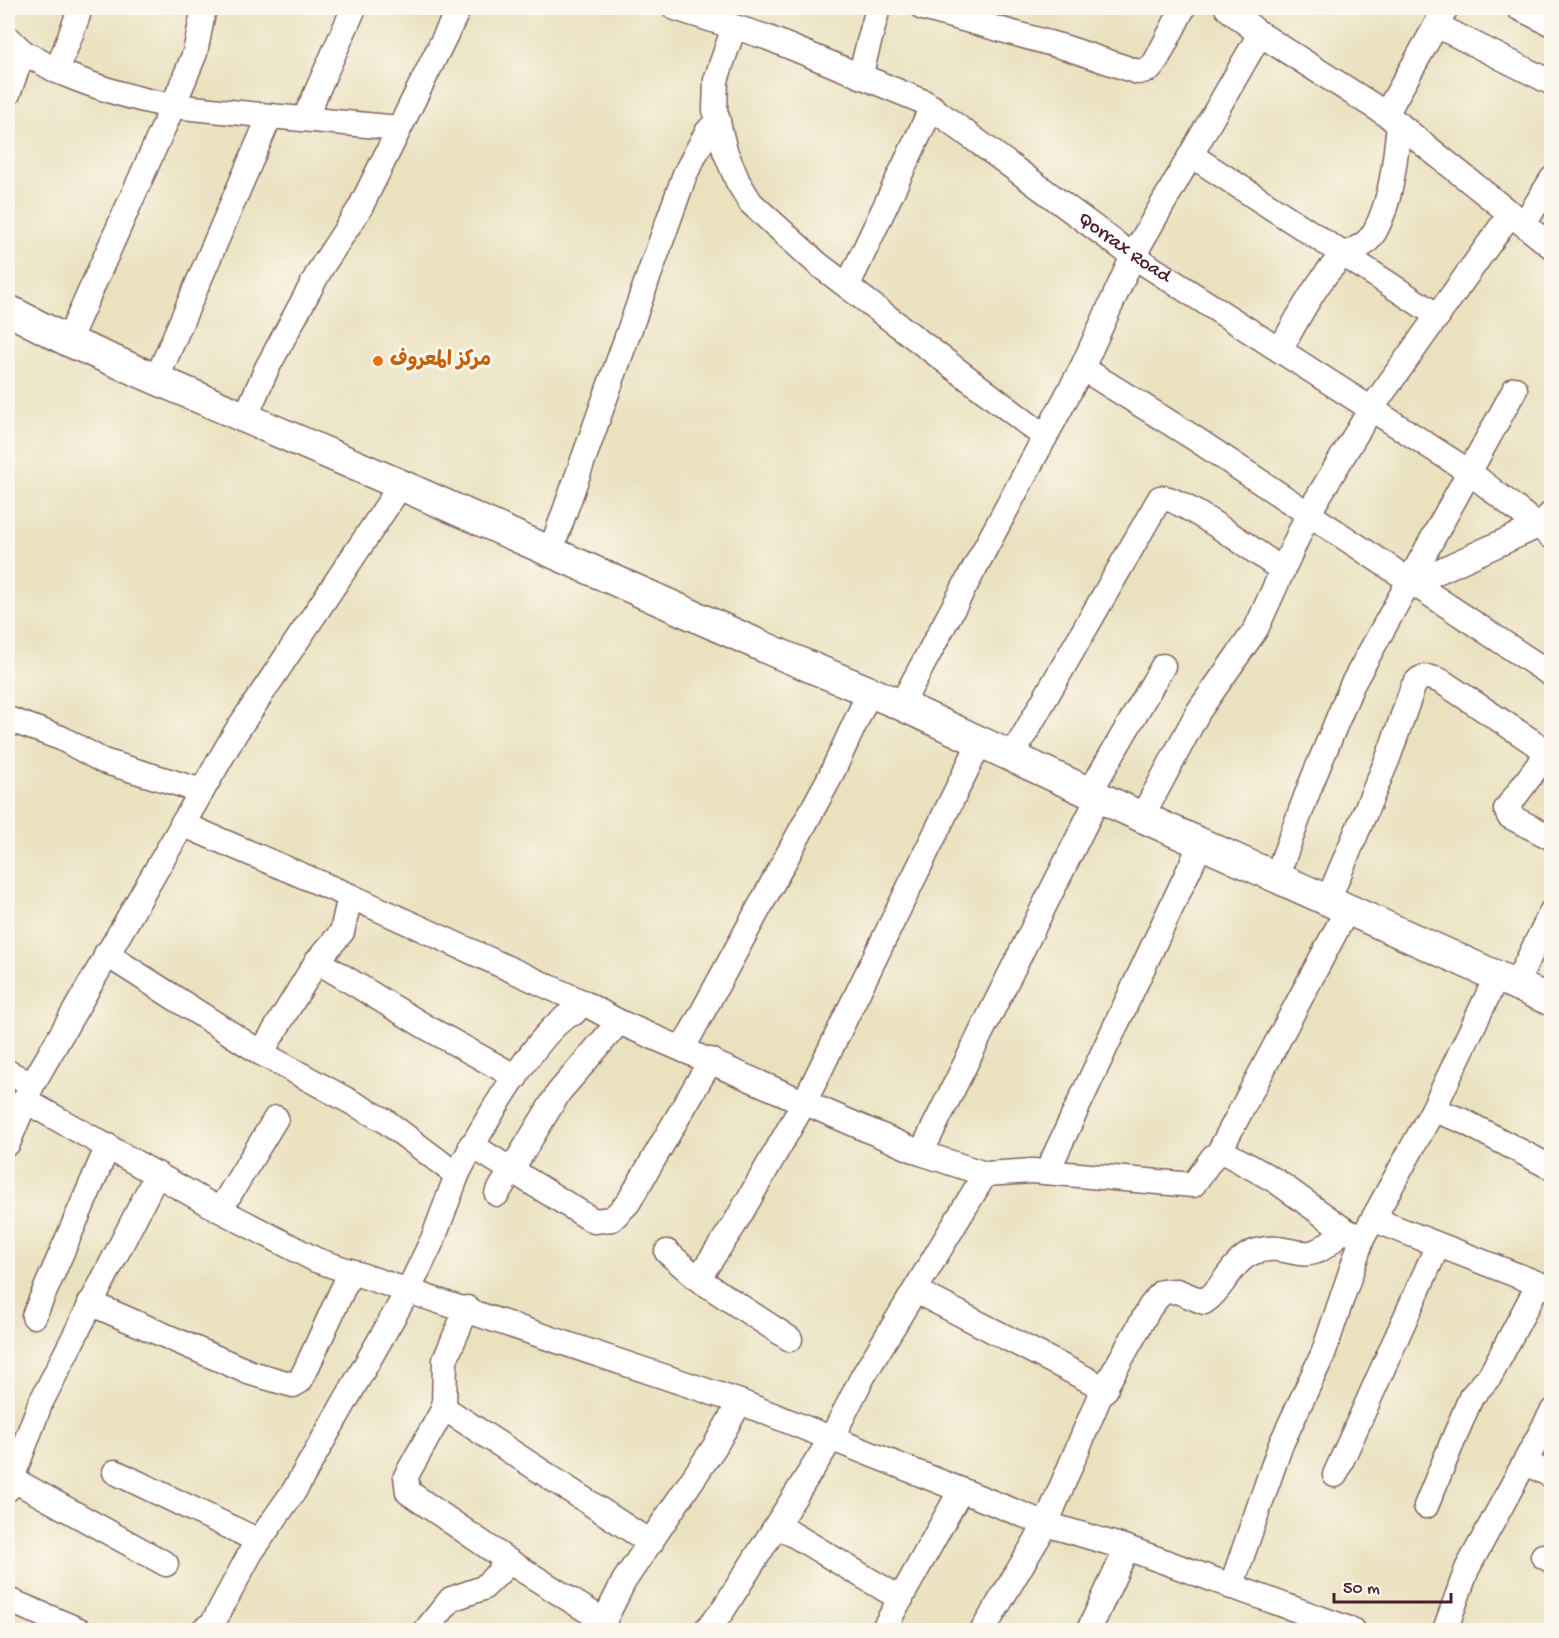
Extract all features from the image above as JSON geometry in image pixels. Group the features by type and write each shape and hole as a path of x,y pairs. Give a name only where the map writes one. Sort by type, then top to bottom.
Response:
{"main road":[{"path":"8,310 68,341 401,485 869,693 901,705 1201,844 1551,1001"}],"street":[{"path":"57,71 78,15 77,8"},
{"path":"68,341 195,53 204,8"},
{"path":"305,118 354,8"},
{"path":"245,418 267,368 321,268 360,208 459,8"},
{"name":"Qorrax Road","path":"675,8 734,27 932,107 1133,256 1468,471 1547,525"},
{"path":"860,76 878,8"},
{"path":"923,8 1067,48 1138,72 1150,69 1156,61 1183,8"},
{"path":"1227,8 1260,34 1392,119 1551,247"},
{"path":"1519,8 1551,24"},
{"path":"1280,350 1311,297 1343,256 1360,249 1370,239 1382,216 1391,181 1392,119 1441,16 1551,83"},
{"path":"734,27 716,80 715,110 725,151 738,182 751,203 818,264 1045,437"},
{"path":"901,705 1082,368 1133,256 1260,34"},
{"path":"8,94 15,45 57,71 138,100 173,106 399,128"},
{"path":"848,285 932,107"},
{"path":"157,378 270,116"},
{"path":"550,553 685,174 707,132 718,120"},
{"path":"1191,155 1438,316"},
{"path":"1142,817 1198,712 1256,629 1308,514 1371,409 1438,316 1551,179"},
{"path":"1082,368 1551,675"},
{"path":"1276,878 1310,786 1352,685 1411,582 1468,471 1515,389"},
{"path":"8,1143 28,1092 202,791 281,662 348,567 401,485"},
{"path":"1012,756 1160,498 1170,498 1184,506 1282,570"},
{"path":"1411,582 1547,525"},
{"path":"921,1153 1095,794 1163,666"},
{"path":"182,825 350,896 582,1002 619,1022 921,1153 985,1174 1047,1173 1193,1185 1219,1152 1338,904 1413,687 1419,679 1425,676 1441,681 1550,751 1506,809 1509,816 1551,838"},
{"path":"683,1048 829,779 869,693"},
{"path":"8,719 61,738 103,760 202,791"},
{"path":"698,1279 734,1225 804,1103 980,742"},
{"path":"1047,1173 1201,844"},
{"path":"261,1053 317,961 342,932 350,896"},
{"path":"1231,1587 1281,1444 1323,1354 1360,1230 1433,1110 1506,980 1551,911"},
{"path":"106,954 261,1053 384,1120 457,1175"},
{"path":"317,961 426,1027 516,1077"},
{"path":"215,1628 258,1541 294,1491 409,1289 433,1239 471,1145 547,1033 567,1015 574,1013 582,1002"},
{"path":"496,1194 513,1170 559,1092 619,1022"},
{"path":"471,1145 594,1221 612,1219 628,1203 711,1060"},
{"path":"8,1072 28,1092 108,1146 220,1210 316,1260 467,1308 740,1402 1046,1524 1127,1548 1352,1630"},
{"path":"1433,1110 1461,1120 1551,1168"},
{"path":"220,1210 276,1118"},
{"path":"34,1316 108,1146"},
{"path":"1219,1152 1230,1154 1360,1230 1438,1245 1545,1287 1490,1376 1471,1397 1426,1506"},
{"path":"157,1173 40,1404 10,1476 166,1564"},
{"path":"706,1630 721,1612 831,1439 862,1378 985,1174"},
{"path":"983,1630 1046,1524 1098,1400 1149,1307 1162,1292 1177,1291 1204,1302 1245,1257 1255,1252 1318,1252 1360,1230"},
{"path":"1335,1475 1438,1245"},
{"path":"667,1252 698,1279 790,1339"},
{"path":"90,1303 251,1373 293,1385 300,1381 351,1270"},
{"path":"916,1291 1106,1389"},
{"path":"467,1308 445,1360 444,1408 406,1476 408,1492 608,1627 624,1581 715,1446 740,1402"},
{"path":"444,1408 651,1543"},
{"path":"1445,1630 1467,1569 1551,1412"},
{"path":"1525,1462 1551,1476"},
{"path":"115,1472 258,1541"},
{"path":"883,1630 961,1491"},
{"path":"777,1525 901,1599"},
{"path":"1089,1630 1127,1548"},
{"path":"426,1630 451,1599 483,1588 510,1562"},
{"path":"8,1600 79,1630"}],"place":[{"name":"مركز المعروف","path":"378,361"}]}
